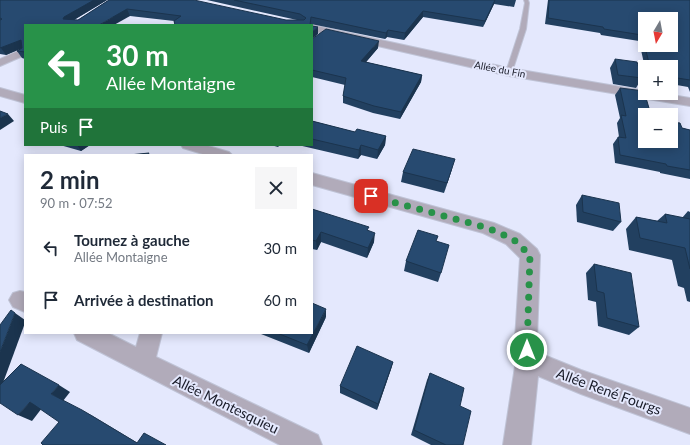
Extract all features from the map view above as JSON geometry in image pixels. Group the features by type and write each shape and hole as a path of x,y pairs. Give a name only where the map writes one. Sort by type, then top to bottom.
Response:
{"street":[{"name":"Allée du Fin","path":"313,28 324,33 509,72 690,102"},
{"path":"0,63 24,51"},
{"path":"0,92 24,99"},
{"path":"196,149 219,154"},
{"path":"313,179 488,228 513,239 530,255 526,340 528,360 517,445"},
{"name":"Allée Montesquieu","path":"87,334 308,445"},
{"path":"143,363 151,334"},
{"name":"Allée René Fourgs","path":"528,360 581,382 690,420"}],"lane":[{"path":"509,72 523,29 527,3 526,0"}],"building":[{"path":"0,0 94,0 63,19 78,20 109,0 194,0 286,20 304,20 306,18 300,14 234,0 495,0 485,21 423,11 405,33 388,30 386,33 311,17 310,24 175,24 174,21 181,16 127,9 101,24 24,24 24,52 17,51 22,48 21,40 0,48 0,20 2,19 0,18"},
{"path":"549,0 690,0 690,80 678,78 678,60 648,60 646,52 678,52 678,12 638,12 638,34 604,29 603,27 548,18"},
{"path":"313,26 318,27 313,31"},
{"path":"326,29 379,41 361,61 422,75 401,112 374,106 343,96 346,78 313,70 313,38"},
{"path":"615,59 637,62 638,78 618,75"},
{"path":"620,88 638,90 638,100 647,100 649,108 638,108 638,148 678,148 678,123 680,123 682,128 690,130 690,170 620,155 618,137 626,138 621,115 626,116"},
{"path":"0,111 8,114 0,118"},
{"path":"313,121 355,132 357,129 386,136 378,150 361,145 359,150 313,139"},
{"path":"413,149 455,159 447,183 403,172"},
{"path":"582,195 619,203 621,222 583,212"},
{"path":"313,209 369,227 367,230 375,233 368,248 321,232 316,241 313,240"},
{"path":"665,214 690,219 690,269 685,248 640,238 636,217 667,223"},
{"path":"418,230 438,236 436,241 449,245 441,273 406,261"},
{"path":"594,264 631,273 639,327 607,318 604,293 597,291"},
{"path":"313,303 326,309 313,334"},
{"path":"11,310 15,313 0,352 0,325"},
{"path":"280,334 313,334 307,345"},
{"path":"357,346 393,362 378,404 340,386"},
{"path":"21,364 59,385 51,394 82,410 137,443 144,433 166,445 43,445 41,443 59,422 30,402 18,415 0,403 0,385"},
{"path":"430,373 464,388 460,406 471,411 463,445 446,445 414,430"}],"route":[{"path":"371,196 488,228 513,239 530,255 526,340 527,350"}]}
